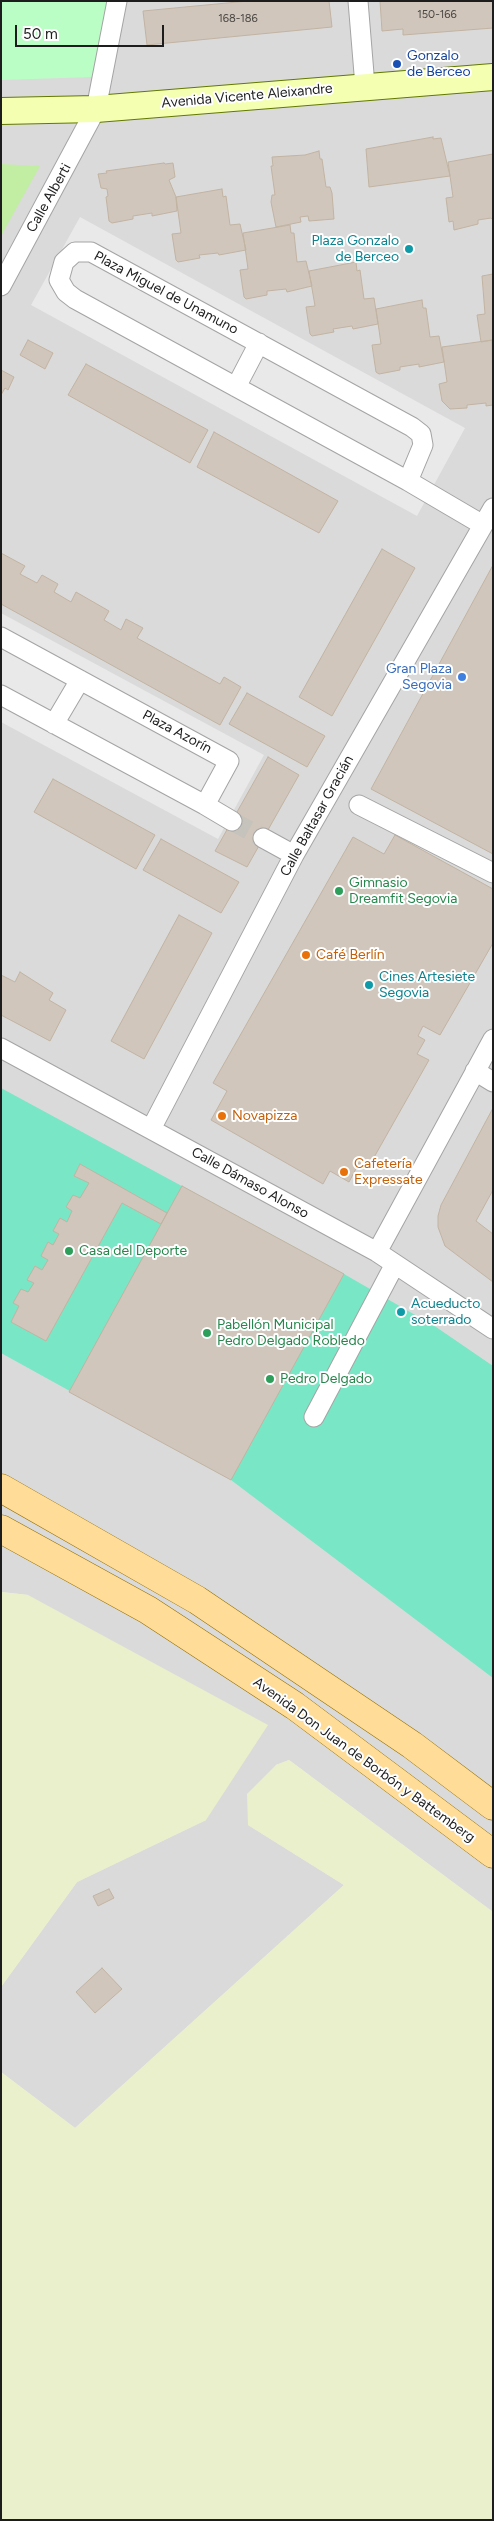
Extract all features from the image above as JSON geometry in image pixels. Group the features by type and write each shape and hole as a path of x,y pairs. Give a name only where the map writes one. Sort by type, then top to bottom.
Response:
{"main road":[{"path":"1,1488 197,1600 412,1745 493,1806"},
{"name":"Avenida Don Juan de Borbón y Battemberg","path":"1,1529 148,1610 295,1706 493,1854"}],"street":[{"name":"Calle Alberti","path":"1,286 96,109 117,1"},
{"path":"358,1 365,86"},
{"name":"Avenida Vicente Aleixandre","path":"1,111 96,109 493,77"},
{"name":"Plaza Miguel de Unamuno","path":"408,482 423,445 423,440 416,430 91,252 75,252 67,257 59,275 60,284 75,299 483,525"},
{"path":"236,388 259,343"},
{"name":"Calle Baltasar Gracián","path":"151,1129 294,855 493,508"},
{"name":"Plaza Azorín","path":"1,637 230,761 205,806"},
{"path":"54,724 80,680"},
{"path":"1,695 232,822"},
{"path":"359,805 493,872"},
{"path":"263,838 294,855"},
{"path":"377,1252 493,1039"},
{"name":"Calle Dámaso Alonso","path":"1,1048 377,1252 493,1329"},
{"path":"475,1071 493,1082"},
{"path":"314,1417 395,1264"},
{"path":"412,1745 493,1790"}],"shaded area":[{"path":"1,1 493,1 493,1912 289,1760 276,1765 248,1825 344,1885 75,2128 1,2072 1,1987 77,1882 206,1820 28,1595 1,1592"},
{"path":"80,217 465,428 417,516 31,305"},
{"path":"1,613 264,755 218,839 1,722"}],"green space":[{"path":"1,1 109,1 92,77 1,80"},
{"path":"1,164 40,166 1,236"},
{"name":"Pedro Delgado","path":"1,1088 344,1274 436,1327 493,1366 493,1678 231,1480 1,1353"},
{"path":"1,1592 28,1595 268,1725 206,1820 77,1882 1,1987"},
{"path":"289,1760 493,1912 493,2520 1,2520 1,2072 75,2128 344,1885 248,1825 247,1794 276,1765"}],"building":[{"path":"248,1 329,1 332,27 147,45 143,11"},
{"path":"380,1 493,1 493,28 403,35 403,29 382,31"},
{"path":"433,137 433,139 441,138 450,176 369,187 366,149"},
{"path":"319,151 326,187 330,187 332,193 334,219 309,221 308,216 300,217 301,222 276,227 271,202 272,195 275,195 271,166 273,166 272,157 305,155"},
{"path":"493,154 493,220 491,218 478,220 478,224 454,230 453,221 449,222 446,198 453,197 448,162"},
{"path":"173,163 175,177 169,180 176,197 177,211 152,216 152,213 133,216 133,219 112,223 109,221 107,189 101,188 98,174 107,173 106,171"},
{"path":"222,189 223,197 226,196 230,225 240,224 246,250 219,255 218,253 199,255 200,258 178,262 176,260 172,234 181,233 176,197"},
{"path":"290,225 291,233 294,233 297,262 306,261 312,286 287,292 286,289 267,291 267,295 246,299 244,297 240,270 248,269 243,233"},
{"path":"356,262 357,271 360,270 364,299 374,298 378,324 353,329 352,326 333,329 334,332 312,336 310,334 306,307 315,306 309,271"},
{"path":"493,274 493,340 481,342 477,315 485,314 482,276"},
{"path":"422,300 423,308 426,308 430,337 439,336 444,362 419,367 419,364 400,367 400,370 379,374 376,372 372,345 381,344 376,309"},
{"path":"28,340 53,353 45,369 20,355"},
{"path":"492,340 493,405 486,406 486,403 467,405 467,408 450,409 442,401 439,384 447,382 442,347"},
{"path":"86,364 208,430 190,463 68,395"},
{"path":"1,370 14,377 8,390 5,388 1,395"},
{"path":"214,432 338,501 319,533 197,467"},
{"path":"382,549 415,568 332,716 299,697"},
{"path":"1,553 25,566 20,574 37,583 42,575 58,584 54,592 71,602 76,592 109,611 104,620 121,630 126,619 143,628 137,638 220,684 224,677 241,687 220,725 1,604"},
{"name":"Gran Plaza Segovia","path":"493,565 493,854 371,789"},
{"path":"247,693 325,736 307,767 229,724"},
{"path":"268,757 299,775 247,867 215,851"},
{"path":"53,779 155,835 136,869 34,812"},
{"name":"Cines Artesiete Segovia","path":"395,835 493,889 493,943 440,1035 423,1026 418,1036 425,1040 417,1054 429,1060 368,1168 359,1163 349,1182 330,1171 323,1184 211,1120 227,1091 213,1083 353,837 384,854"},
{"path":"161,839 239,882 221,913 143,870"},
{"path":"179,915 212,933 144,1059 111,1041"},
{"path":"20,972 53,993 49,1000 66,1010 50,1041 1,1015 1,975 15,982"},
{"path":"493,1108 493,1190 476,1221 493,1234 493,1282 445,1246 438,1227 438,1216 441,1205"},
{"name":"Casa del Deporte","path":"80,1164 167,1213 161,1224 122,1203 46,1341 11,1322 19,1306 13,1303 21,1289 28,1292 34,1283 27,1280 35,1266 42,1270 48,1260 41,1256 48,1242 53,1245 59,1234 53,1231 60,1218 67,1222 72,1211 66,1207 73,1195 80,1198 89,1183 74,1176"},
{"name":"Pabellón Municipal Pedro Delgado Robledo","path":"182,1186 344,1274 231,1480 69,1392"},
{"path":"109,1889 114,1898 98,1906 93,1896"},
{"path":"102,1968 122,1989 95,2013 76,1992"}],"tunnel":[{"path":"232,821 263,838"}],"place":[{"name":"Gonzalo de Berceo","path":"397,64"},
{"name":"Plaza Gonzalo de Berceo","path":"409,249"},
{"name":"Gran Plaza Segovia","path":"462,677"},
{"name":"Gimnasio Dreamfit Segovia","path":"339,891"},
{"name":"Café Berlín","path":"306,955"},
{"name":"Cines Artesiete Segovia","path":"369,985"},
{"name":"Novapizza","path":"222,1116"},
{"name":"Cafetería Expressate","path":"344,1172"},
{"name":"Casa del Deporte","path":"69,1251"},
{"name":"Acueducto soterrado","path":"401,1312"},
{"name":"Pabellón Municipal Pedro Delgado Robledo","path":"207,1333"},
{"name":"Pedro Delgado","path":"270,1379"}]}
